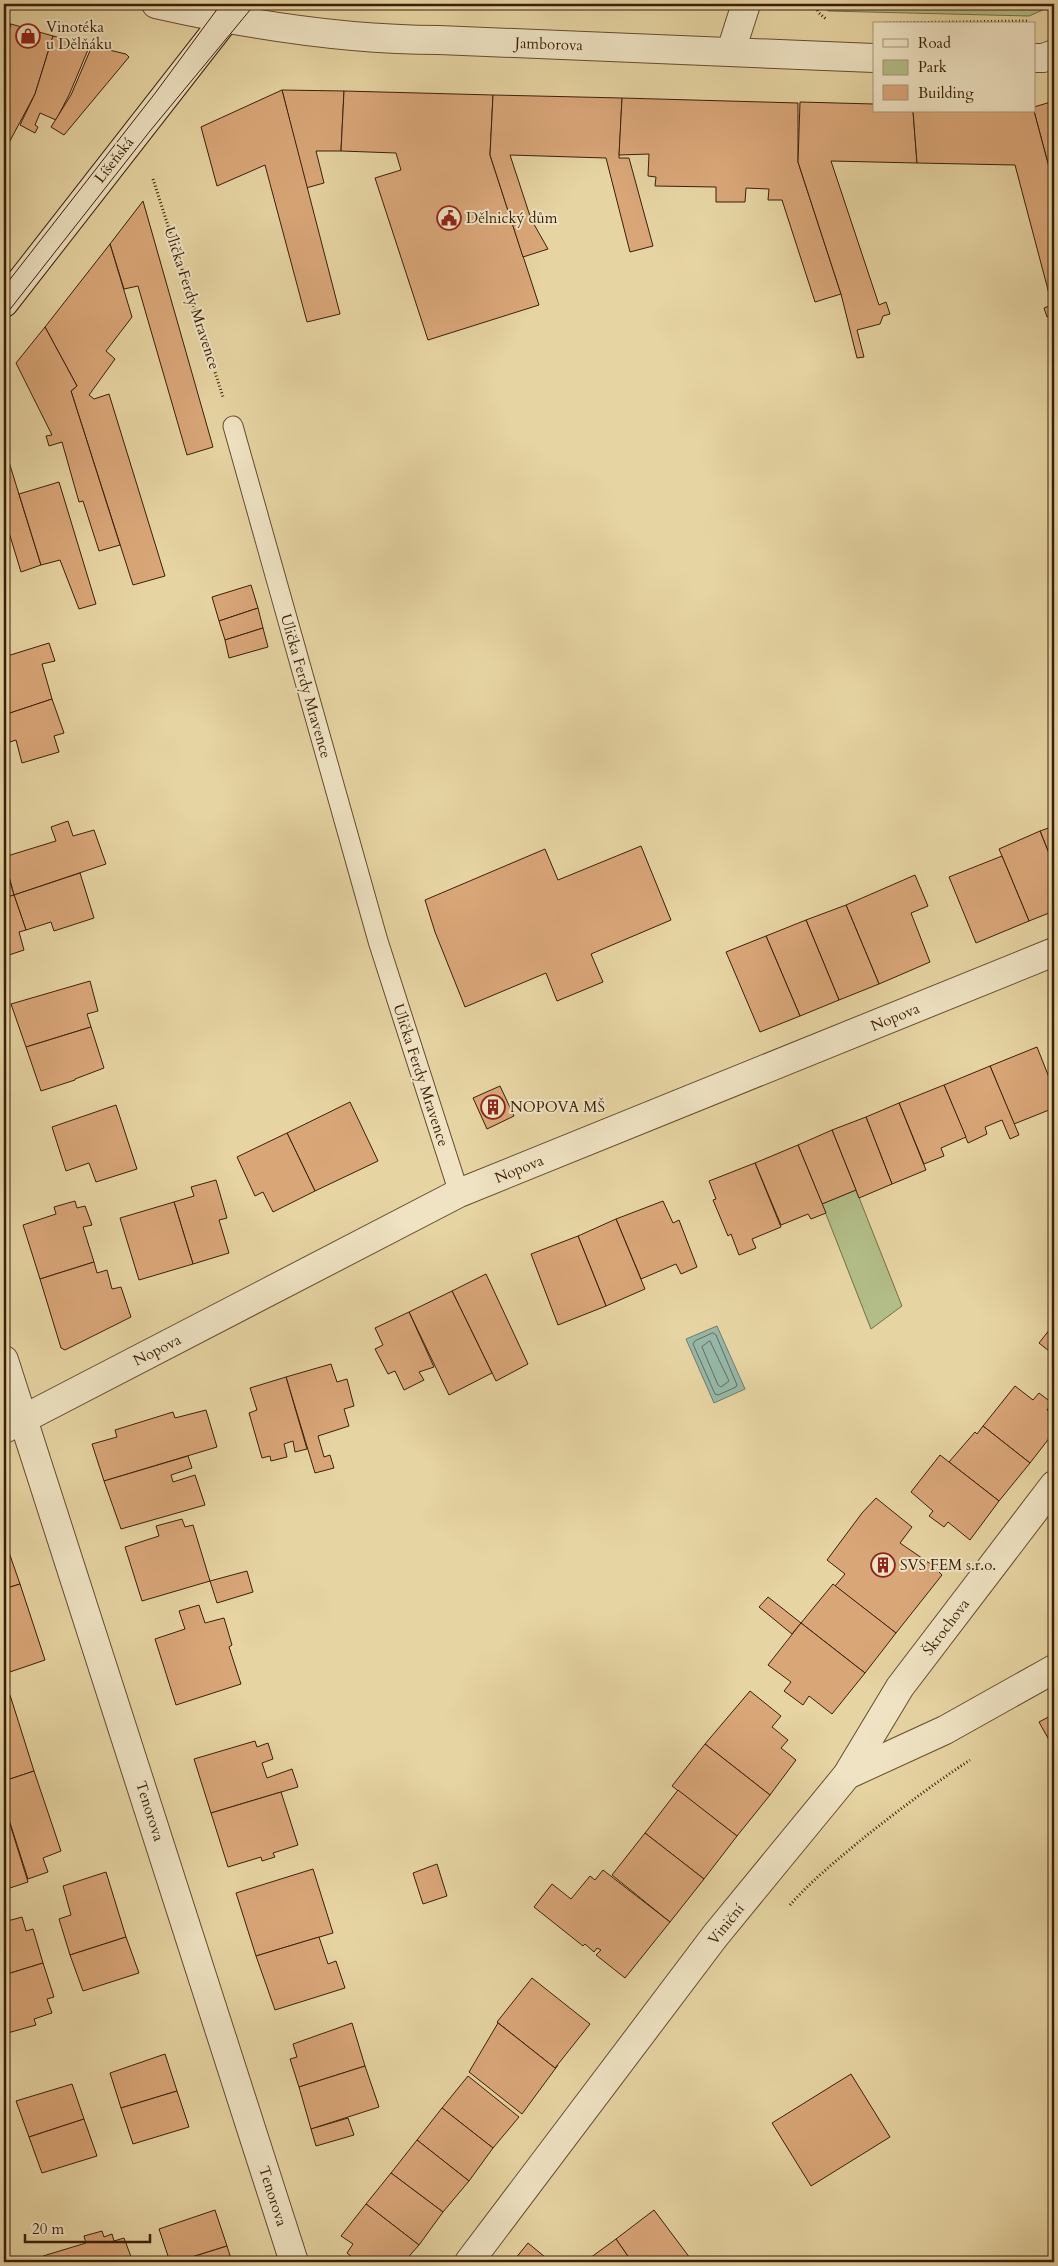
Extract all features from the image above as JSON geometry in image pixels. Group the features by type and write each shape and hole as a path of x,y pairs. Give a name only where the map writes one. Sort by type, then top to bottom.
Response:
{"street":[{"name":"Jamborova","path":"156,4 231,11 386,40 440,40 732,50 873,58"},
{"path":"732,50 746,4"},
{"name":"Líšeňská","path":"4,302 231,11"},
{"path":"1036,58 1043,58 1054,54"},
{"name":"Nopova","path":"14,1424 459,1194 1054,952"},
{"name":"Tenorova","path":"4,1360 14,1424 294,2262"},
{"name":"Škrochova","path":"847,1775 900,1687 1054,1485"},
{"name":"Viniční","path":"469,2262 715,1936 847,1775 945,1730 1054,1668"}],"lane":[{"name":"Ulička Ferdy Mravence","path":"233,426 378,941 459,1194"}],"path":[{"path":"814,4 818,13 834,24"},
{"path":"956,22 1036,21"},
{"name":"Ulička Ferdy Mravence","path":"154,179 233,426"},
{"path":"788,1907 838,1859 881,1824 933,1784 972,1759"}],"green space":[{"path":"823,4 1054,5 1029,16 828,11"},
{"path":"856,1190 902,1306 871,1329 822,1204"}],"water":[{"path":"717,1326 745,1389 714,1403 686,1339"}],"building":[{"path":"4,23 11,24 4,48"},
{"path":"11,24 53,36 35,94 4,152 4,111 6,105 4,103 4,48"},
{"path":"53,36 90,45 69,95 56,120 40,113 35,125 38,127 35,133 20,125 35,94"},
{"path":"92,46 126,54 129,57 64,135 51,127 71,95"},
{"path":"282,90 344,91 341,151 316,151 324,183 306,188"},
{"path":"282,90 340,314 307,322 265,165 217,186 201,127"},
{"name":"Dělnický dům","path":"344,91 493,95 490,155 539,305 428,340 375,178 401,170 396,153 341,151"},
{"path":"493,95 622,98 619,158 629,158 653,246 630,252 606,158 510,155 531,219 548,249 523,257 490,155"},
{"path":"622,98 798,103 798,162 841,294 815,302 782,200 768,200 769,189 746,188 745,202 716,202 716,187 655,186 656,177 648,176 649,154 619,155"},
{"path":"1054,101 1054,186 1034,112 1036,112 1036,106"},
{"path":"800,102 873,104 873,112 913,112 917,163 831,161 879,305 886,302 890,314 883,316 880,324 857,330 864,357 857,358 841,294 798,162"},
{"path":"913,112 1034,112 1054,186 1054,315 1047,317 1044,308 1052,305 1015,165 917,163"},
{"path":"143,201 213,447 187,455 138,286 124,289 110,244"},
{"path":"110,244 132,317 106,351 115,359 89,395 94,399 109,394 165,576 133,585 71,391 77,386 45,327"},
{"path":"45,327 77,386 71,391 120,545 99,551 83,501 79,502 62,442 49,446 46,436 52,435 16,363"},
{"path":"4,446 41,565 21,572 4,516"},
{"path":"59,482 96,604 79,609 60,560 41,565 19,494"},
{"path":"251,585 258,608 219,621 212,597"},
{"path":"258,608 263,628 225,640 219,621"},
{"path":"263,628 268,647 229,658 225,640"},
{"path":"49,643 55,661 42,664 52,699 4,715 4,657"},
{"path":"52,699 64,733 54,736 59,752 22,763 16,740 10,742 4,715"},
{"path":"68,821 73,836 94,830 106,864 14,895 4,857 56,841 51,827"},
{"path":"1054,826 1054,866 1040,831"},
{"path":"1040,831 1054,866 1054,911 1029,921 999,849"},
{"path":"641,846 671,920 591,954 603,982 557,1001 546,973 465,1007 435,932 425,900 545,849 558,880"},
{"path":"1002,856 1029,921 976,943 949,877"},
{"path":"4,862 14,895 4,898"},
{"path":"80,873 94,918 54,931 51,922 26,930 14,895"},
{"path":"915,875 928,906 911,913 930,962 879,984 846,905"},
{"path":"14,895 26,930 19,932 24,950 6,956 9,964 4,965 4,898"},
{"path":"846,905 879,984 839,1000 806,920"},
{"path":"806,920 839,1000 800,1016 766,936"},
{"path":"766,936 800,1016 760,1032 726,952"},
{"path":"90,981 98,1011 87,1014 91,1027 26,1047 11,1004"},
{"path":"91,1027 104,1068 41,1091 26,1047"},
{"path":"1037,1047 1054,1090 1054,1108 1014,1124 990,1066"},
{"path":"990,1066 1019,1135 1010,1139 1002,1120 985,1127 987,1134 968,1143 944,1085"},
{"path":"944,1085 966,1137 941,1148 944,1156 924,1164 899,1103"},
{"name":"NOPOVA MŠ","path":"500,1086 514,1116 487,1129 473,1098"},
{"path":"350,1102 378,1161 315,1191 287,1133"},
{"path":"899,1103 926,1170 892,1184 866,1117"},
{"path":"116,1105 137,1169 96,1182 89,1163 66,1171 52,1127"},
{"path":"866,1117 892,1184 859,1198 832,1130"},
{"path":"832,1130 856,1190 822,1204 798,1145"},
{"path":"287,1133 315,1191 273,1212 263,1192 255,1196 237,1157"},
{"path":"798,1145 826,1213 811,1219 808,1214 781,1225 755,1163"},
{"path":"755,1163 781,1227 752,1239 756,1248 739,1255 731,1234 728,1236 713,1200 716,1199 709,1181"},
{"path":"216,1180 227,1218 219,1220 229,1253 193,1264 174,1202 194,1196 191,1187"},
{"path":"75,1201 77,1208 85,1206 92,1225 83,1227 94,1262 40,1279 23,1225 56,1214 54,1207"},
{"path":"663,1201 673,1223 679,1220 697,1267 681,1274 676,1264 641,1279 616,1219"},
{"path":"174,1202 193,1264 139,1280 120,1218"},
{"path":"616,1219 645,1289 606,1306 578,1236"},
{"path":"578,1236 606,1306 558,1325 531,1254"},
{"path":"94,1262 97,1273 107,1270 112,1289 121,1287 131,1317 65,1350 61,1348 40,1279"},
{"path":"486,1274 528,1364 496,1381 452,1291"},
{"path":"452,1291 492,1373 449,1395 409,1312"},
{"path":"1054,1307 1054,1318 1049,1313"},
{"path":"409,1312 434,1367 419,1372 424,1380 404,1390 395,1371 388,1374 375,1349 383,1345 375,1328"},
{"path":"1054,1324 1054,1355 1039,1343"},
{"path":"331,1364 337,1382 347,1379 354,1406 344,1409 349,1426 318,1436 324,1457 330,1455 334,1468 315,1473 286,1377"},
{"path":"286,1377 307,1449 295,1452 293,1441 284,1444 287,1457 271,1461 270,1456 262,1458 249,1413 257,1410 250,1388"},
{"path":"1015,1386 1033,1400 1039,1393 1052,1403 1047,1410 1054,1416 1054,1432 1030,1463 983,1426"},
{"path":"206,1410 217,1447 104,1481 92,1444 117,1437 115,1430 173,1412 175,1418"},
{"path":"983,1426 1030,1463 999,1501 949,1462 975,1432 977,1434"},
{"path":"940,1455 999,1501 970,1540 948,1522 944,1527 929,1516 933,1511 911,1492"},
{"path":"188,1456 192,1468 171,1475 173,1482 195,1475 205,1505 121,1529 104,1481"},
{"name":"SVS FEM s.r.o.","path":"876,1498 912,1527 900,1543 932,1565 942,1575 896,1633 835,1586 845,1574 827,1560 862,1513"},
{"path":"182,1519 185,1527 193,1525 210,1581 142,1601 125,1547 159,1536 156,1526"},
{"path":"4,1538 20,1584 4,1589"},
{"path":"247,1571 253,1592 217,1603 210,1581"},
{"path":"20,1584 45,1660 4,1674 4,1589"},
{"path":"833,1584 896,1633 865,1673 801,1623"},
{"path":"768,1597 801,1623 792,1634 759,1607"},
{"path":"199,1605 205,1623 224,1618 232,1645 229,1647 241,1684 176,1705 155,1639 185,1629 179,1611"},
{"path":"801,1623 865,1673 832,1714 809,1696 803,1705 784,1691 791,1682 768,1665"},
{"path":"750,1691 781,1716 772,1727 788,1740 781,1748 796,1760 770,1795 705,1744"},
{"path":"10,1695 34,1771 4,1781 4,1697"},
{"path":"1054,1714 1054,1749 1039,1722"},
{"path":"255,1741 257,1747 268,1743 273,1759 262,1763 267,1778 292,1769 298,1787 211,1813 194,1759"},
{"path":"705,1744 770,1795 737,1836 672,1786"},
{"path":"34,1771 61,1851 43,1858 48,1872 28,1879 4,1804 4,1781"},
{"path":"678,1790 737,1836 704,1879 645,1833"},
{"path":"281,1792 298,1845 273,1853 275,1857 262,1861 261,1857 228,1867 211,1813"},
{"path":"4,1805 28,1882 4,1890"},
{"path":"645,1833 704,1879 670,1922 612,1875"},
{"path":"437,1864 447,1896 423,1904 413,1873"},
{"path":"313,1869 333,1933 256,1956 236,1893"},
{"path":"603,1870 670,1922 625,1978 596,1955 601,1950 597,1948 594,1952 585,1944 583,1946 534,1907 552,1884 571,1899 590,1876 595,1880"},
{"path":"106,1872 126,1937 70,1955 59,1919 71,1915 63,1886"},
{"path":"22,1917 26,1931 33,1929 43,1963 4,1975 4,1922"},
{"path":"126,1937 139,1973 83,1991 70,1955"},
{"path":"319,1937 328,1964 336,1961 345,1988 275,2010 256,1956"},
{"path":"43,1963 54,1997 47,1999 52,2013 34,2019 36,2025 4,2034 4,1975"},
{"path":"532,1978 590,2024 555,2068 497,2022"},
{"path":"352,2023 365,2066 299,2087 290,2059 297,2057 293,2044"},
{"path":"498,2023 555,2068 558,2065 522,2114 469,2072"},
{"path":"165,2054 177,2091 121,2108 110,2073"},
{"path":"365,2066 379,2107 311,2129 299,2087"},
{"path":"851,2074 890,2137 811,2186 772,2123"},
{"path":"468,2076 519,2117 493,2148 442,2108"},
{"path":"72,2084 84,2119 29,2137 16,2101"},
{"path":"177,2091 189,2127 133,2144 121,2108"},
{"path":"442,2108 493,2148 469,2181 417,2140"},
{"path":"348,2118 354,2135 316,2146 311,2129"},
{"path":"84,2119 97,2156 42,2173 29,2137"},
{"path":"417,2140 469,2181 443,2212 391,2173"},
{"path":"391,2173 443,2212 419,2245 366,2204"},
{"path":"366,2204 419,2245 404,2262 358,2262 347,2253 353,2244 341,2236"},
{"path":"215,2210 227,2246 176,2262 170,2262 159,2229"},
{"path":"654,2210 693,2262 632,2262 616,2239"},
{"path":"102,2231 104,2237 112,2234 114,2241 124,2238 133,2262 71,2262 69,2256 45,2262 43,2256 86,2243 84,2236"},
{"path":"616,2239 632,2262 593,2262 590,2258"},
{"path":"528,2243 551,2262 519,2262 515,2259"},
{"path":"227,2246 232,2262 176,2262"}],"tram line":[{"path":"4,287 156,92 221,4"},
{"path":"4,317 150,131 255,4"}],"place":[{"name":"Vinotéka u Dělňáku","path":"28,36"},
{"name":"Dělnický dům","path":"449,218"},
{"name":"NOPOVA MŠ","path":"493,1107"},
{"name":"SVS FEM s.r.o.","path":"883,1565"}]}
